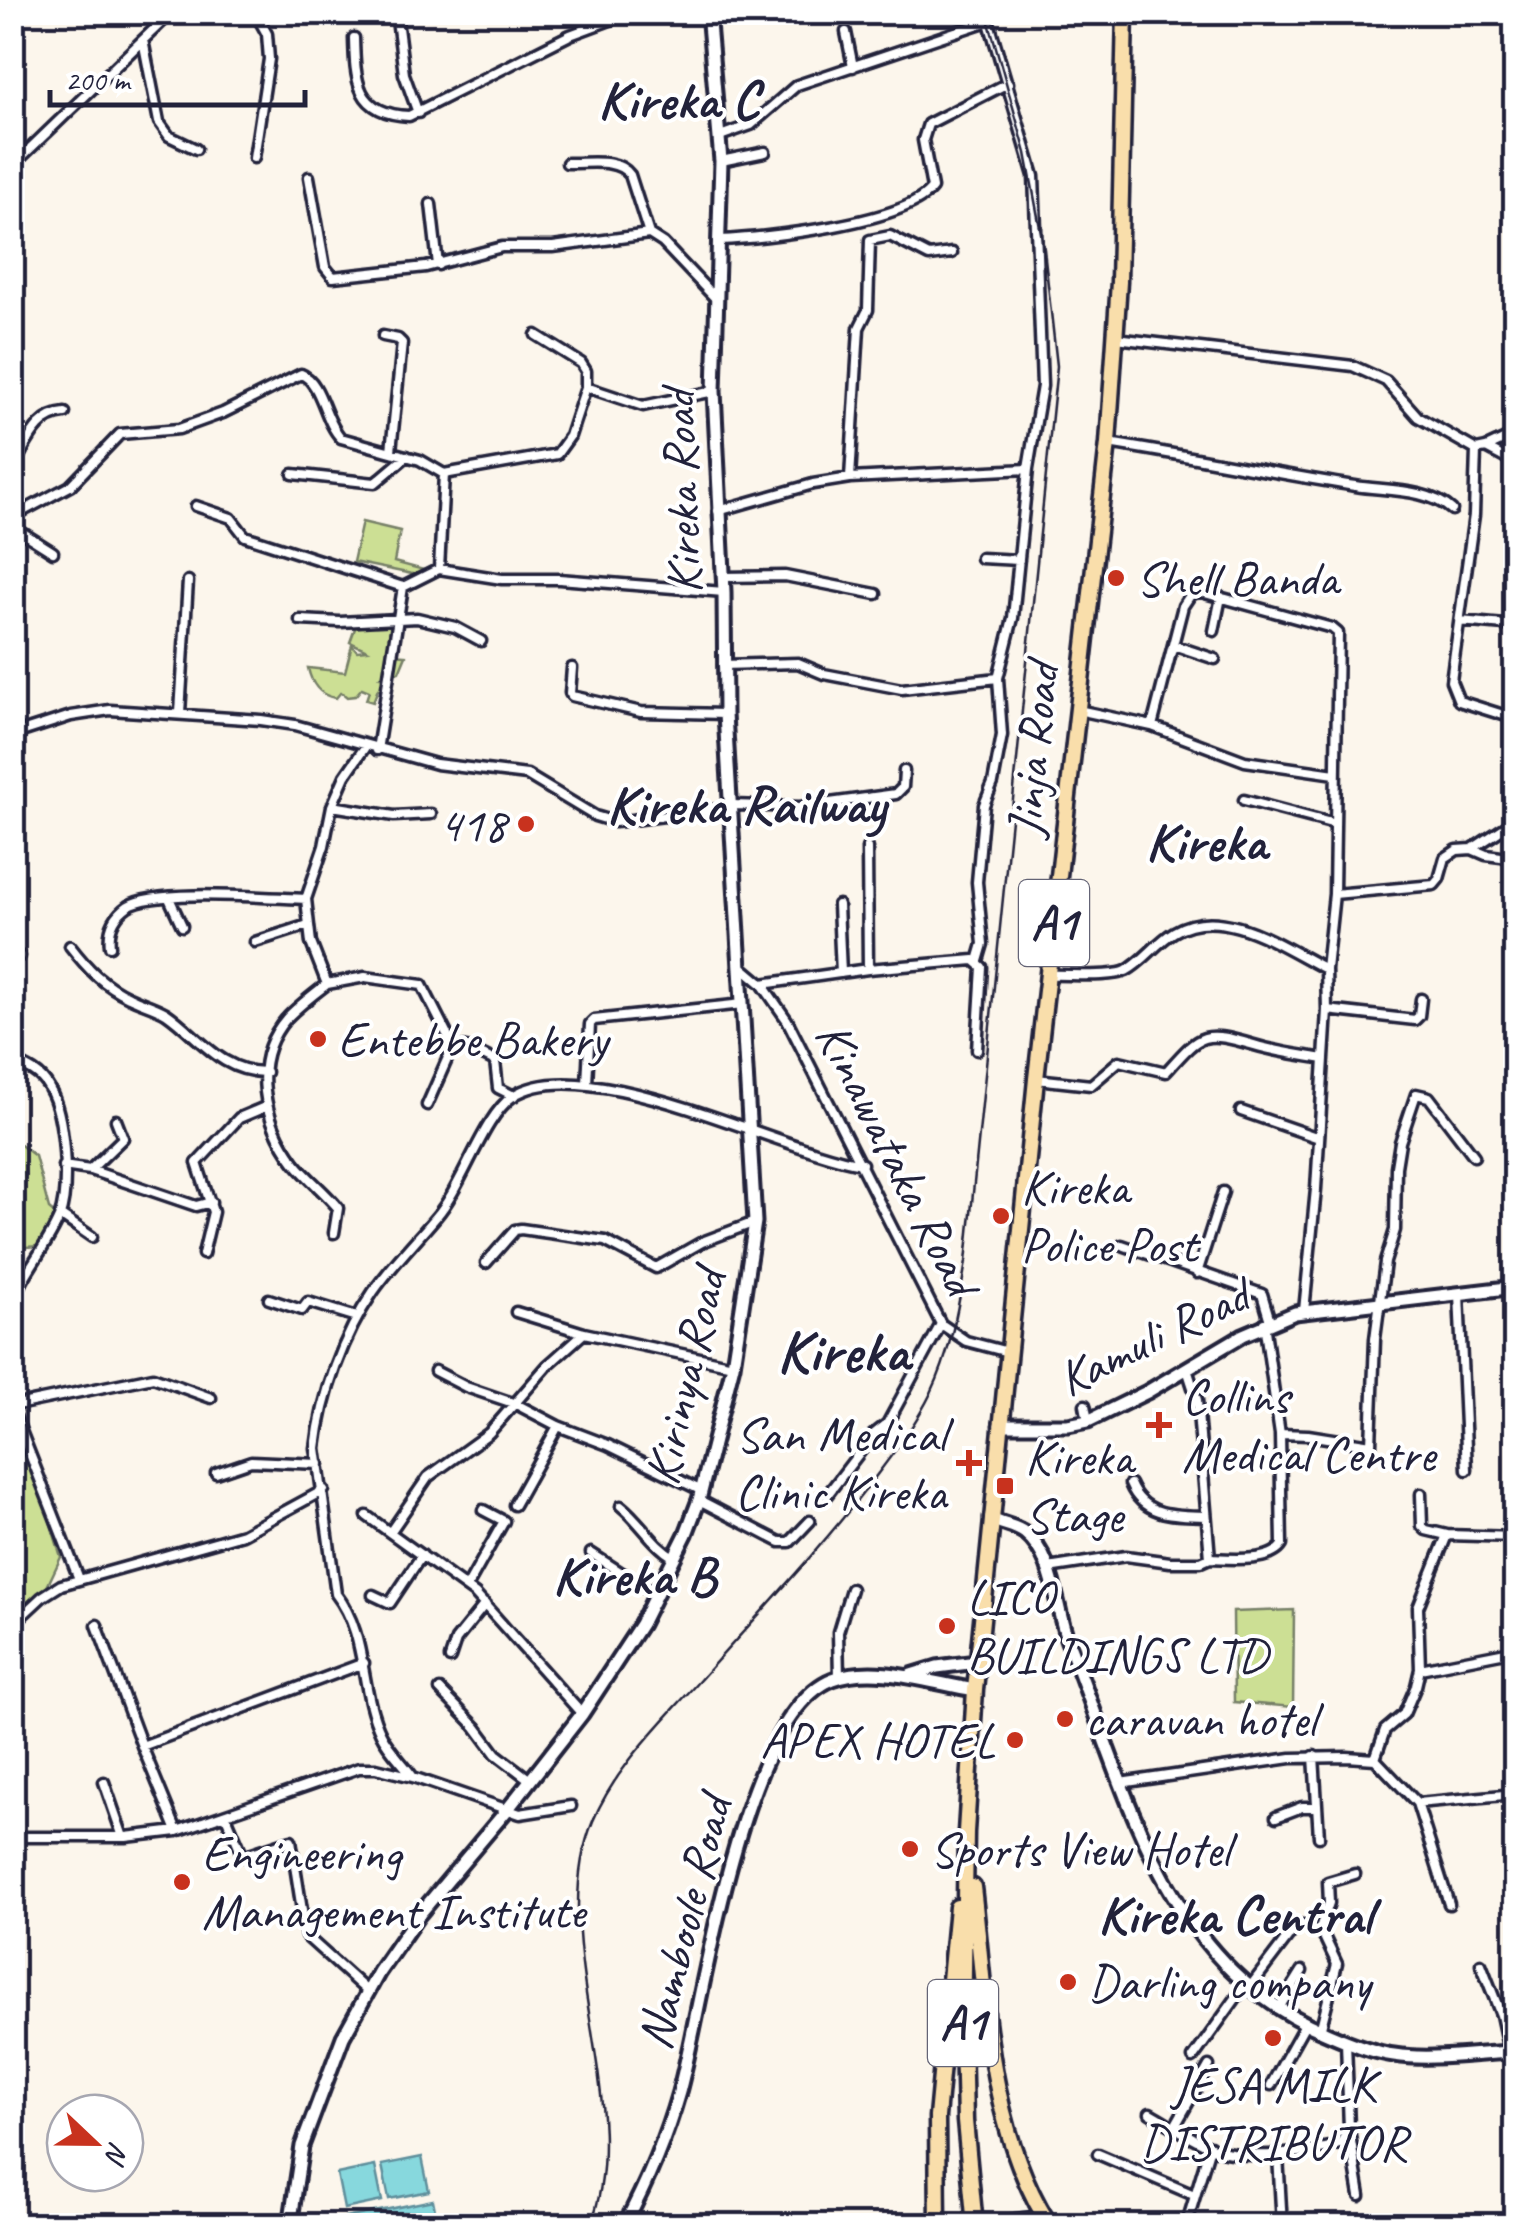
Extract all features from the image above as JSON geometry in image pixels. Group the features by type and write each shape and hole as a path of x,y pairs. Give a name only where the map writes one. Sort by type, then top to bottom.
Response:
{"highway":[{"name":"Jinja Road","path":"974,2219 963,2036 966,1832 975,1690 1036,1079 1108,443 1116,338 1125,12"},
{"path":"966,1832 996,2072 1014,2144 1036,2204 1052,2223"},
{"path":"938,2226 938,2088 966,1832"},
{"path":"998,2226 1025,2220 1052,2223"}],"main road":[{"name":"Kireka Road","path":"708,12 721,160 714,391 724,592 723,665 742,968"},
{"name":"Kirinya Road","path":"290,2226 310,2116 343,2037 367,1992 417,1917 508,1810 582,1714 621,1656 676,1558 701,1496 733,1366 755,1222 742,968"},
{"name":"Kamuli Road","path":"1000,1425 1068,1426 1088,1421 1267,1322 1304,1311 1516,1287"},
{"path":"991,1518 1026,1534 1048,1568 1068,1641 1120,1784 1149,1850 1204,1942 1248,1986 1279,2008 1346,2041 1399,2056 1512,2052"},
{"path":"840,1677 864,1673 911,1675 977,1662"},
{"path":"911,1675 924,1682 975,1690"},
{"name":"Namboole Road","path":"624,2226 647,2180 675,2106 722,1898 758,1782 800,1705 824,1684 840,1677"}],"street":[{"path":"12,166 172,12"},
{"path":"254,158 270,59 268,34 256,12"},
{"path":"396,12 404,74 418,113"},
{"path":"354,38 355,76 363,96 380,109 409,116 570,35 632,12"},
{"path":"788,12 792,16 801,12"},
{"path":"720,136 751,125 797,85 873,62 987,17 1030,156 1042,386 1028,470 1013,618 998,678 1002,736 993,784 984,805 977,882 983,944 978,962"},
{"path":"846,32 852,67"},
{"path":"143,40 159,122 169,136 196,148"},
{"path":"720,240 801,233 912,204 932,188 923,140 928,124 1008,83"},
{"path":"721,160 765,152"},
{"path":"567,163 624,167 650,234"},
{"path":"309,176 329,275 340,277 438,264 502,247 553,247 650,234 658,237 717,300"},
{"path":"431,204 438,264"},
{"path":"850,478 858,328 868,306 870,240 885,235 898,238 928,256 952,253"},
{"path":"12,517 70,486 120,434 178,429 223,413 296,375 310,378 332,428 341,438 392,450 444,474 557,454 570,436 586,387 586,371 536,334"},
{"path":"384,336 402,343 392,450"},
{"path":"1116,338 1353,366 1386,380 1418,417 1476,450 1516,434"},
{"path":"586,387 643,406 714,391"},
{"path":"12,468 38,424 54,414 65,413"},
{"path":"1108,443 1409,492 1439,500 1452,510"},
{"path":"1486,448 1516,464"},
{"path":"1476,450 1474,514 1451,681 1455,697 1464,704 1516,719"},
{"path":"293,474 374,483 407,456"},
{"path":"718,511 813,484 850,478 1028,470"},
{"path":"440,569 444,474"},
{"path":"196,506 231,518 244,536 403,587 440,569 502,579 560,578 724,592"},
{"path":"12,526 53,552"},
{"path":"981,558 1019,560"},
{"path":"723,577 785,576 876,594"},
{"path":"180,713 188,580"},
{"path":"377,750 403,587"},
{"path":"1152,726 1186,597 1195,592 1323,625 1338,634 1334,894 1304,1311"},
{"path":"1214,631 1221,597"},
{"path":"300,620 432,620 481,642"},
{"path":"1460,621 1516,626"},
{"path":"1172,645 1215,659"},
{"path":"723,665 798,663 824,674 902,689 998,678"},
{"path":"572,668 572,696 641,712 725,714"},
{"path":"1078,710 1152,726 1229,757 1336,774"},
{"path":"12,735 88,712 180,713 282,722 445,766 527,775 595,816 615,822 731,806 799,807 896,794 903,787 904,770"},
{"path":"328,984 308,926 306,899 324,846 332,806 365,747"},
{"path":"1244,800 1335,824"},
{"path":"332,806 394,816 431,814"},
{"path":"1334,894 1434,886 1445,858 1457,850 1472,848 1516,820"},
{"path":"867,848 868,969"},
{"path":"1472,848 1516,859"},
{"path":"110,946 110,928 126,908 136,903 198,895 306,899"},
{"path":"169,898 182,926"},
{"path":"838,905 841,973"},
{"path":"1048,975 1122,972 1178,929 1213,920 1326,969"},
{"path":"255,942 308,926"},
{"path":"70,946 95,976 126,996 161,1010 210,1053 246,1069 266,1072"},
{"path":"762,984 868,969 978,962"},
{"path":"977,1050 982,967 978,962"},
{"name":"Kinawataka Road","path":"742,968 762,984 787,1020 940,1324 966,1341 1008,1352"},
{"path":"334,1233 338,1208 294,1161 265,1107 271,1048 285,1020 328,984 365,976 422,985 452,1046 490,1056 496,1065 498,1088 514,1096"},
{"path":"1327,1010 1414,1020 1420,1016 1421,999"},
{"path":"587,1084 590,1024 594,1020 743,1004"},
{"path":"1036,1079 1091,1086 1114,1063 1125,1061 1166,1072 1192,1044 1218,1035 1270,1050 1324,1059"},
{"path":"427,1104 452,1046"},
{"path":"12,1061 40,1075 49,1087 60,1124 64,1166 60,1215 12,1307"},
{"path":"414,1777 380,1732 352,1621 336,1594 316,1448 332,1378 358,1317 386,1275 455,1193 486,1132 514,1096 542,1086 587,1084 682,1107 830,1158 862,1164"},
{"path":"1280,1434 1308,1434 1370,1446 1375,1339 1385,1262 1395,1230 1394,1186 1400,1142 1416,1094 1429,1097 1474,1156"},
{"path":"203,1254 212,1220 211,1202 197,1166 199,1160 239,1118 265,1107"},
{"path":"1241,1112 1319,1138"},
{"path":"90,1170 124,1138 116,1120"},
{"path":"64,1166 90,1170 196,1206 211,1202"},
{"path":"1196,1273 1223,1192"},
{"path":"60,1215 92,1238"},
{"path":"486,1263 521,1229 605,1240 656,1268 702,1242 755,1222"},
{"path":"1048,1568 1126,1556 1201,1562 1210,1558 1266,1556 1280,1549 1280,1434 1262,1294 1122,1246"},
{"path":"1459,1294 1467,1470"},
{"path":"269,1299 302,1310 308,1302 358,1317"},
{"path":"516,1312 733,1366"},
{"path":"827,1495 873,1435 887,1424 940,1324"},
{"path":"391,1532 428,1477 489,1433 548,1365 584,1332"},
{"path":"1187,1369 1197,1400 1210,1558"},
{"path":"436,1371 466,1388 516,1404 608,1445 780,1542 796,1537 810,1521"},
{"path":"78,1579 12,1407 152,1377 211,1398"},
{"path":"1085,1405 1088,1421"},
{"path":"514,1504 558,1426"},
{"path":"216,1473 251,1461 319,1464"},
{"path":"1130,1484 1146,1507 1155,1511 1206,1516"},
{"path":"12,1625 42,1597 78,1579 243,1534 324,1490"},
{"path":"1421,1494 1422,1526 1446,1534 1516,1537"},
{"path":"621,1506 660,1548 676,1558"},
{"path":"467,1587 504,1521 484,1510"},
{"path":"367,1516 467,1587 582,1714"},
{"path":"1374,1759 1385,1730 1408,1708 1420,1668 1418,1607 1446,1534"},
{"path":"591,1553 656,1594"},
{"path":"373,1595 390,1603 422,1555"},
{"path":"840,1677 838,1632 850,1588"},
{"path":"450,1658 456,1640 485,1604"},
{"path":"96,1625 176,1831"},
{"path":"1420,1668 1516,1650"},
{"path":"142,1746 364,1663"},
{"path":"440,1690 496,1754 530,1780"},
{"path":"1314,1756 1319,1836"},
{"path":"1120,1784 1314,1756 1374,1759 1417,1802 1449,1904"},
{"path":"12,1837 123,1836 176,1831 359,1768 414,1777 527,1815 571,1806"},
{"path":"104,1782 123,1836"},
{"path":"1417,1802 1504,1796"},
{"path":"1276,1817 1302,1807 1317,1807"},
{"path":"226,1816 242,1856 291,1840 306,1936 367,1992"},
{"path":"1320,2030 1337,1970 1320,1928 1329,1903 1328,1882 1355,1874"},
{"path":"1193,2058 1297,1925 1322,1934"},
{"path":"1481,1964 1512,2052"},
{"path":"1279,2008 1302,1971"},
{"path":"1271,2085 1305,2024"},
{"path":"1346,2041 1349,2129 1360,2196"},
{"path":"1175,2126 1208,2066"},
{"path":"1150,2113 1224,2151 1278,2155 1320,2151 1340,2144 1349,2129"},
{"path":"1186,2226 1210,2146"},
{"path":"1098,2154 1194,2195"},
{"path":"1278,2155 1282,2226"}],"green space":[{"path":"362,522 400,531 394,562 424,570 422,576 353,562"},
{"path":"358,620 392,621 392,654 406,655 399,672 380,677 392,682 389,692 378,689 373,702 366,700 369,691 362,688 355,696 347,697 341,692 336,698 325,694 314,683 308,668 345,672 352,645 357,651 367,650 350,642"},
{"path":"13,1139 35,1156 49,1209 55,1214 39,1246 13,1248"},
{"path":"13,1451 25,1451 61,1557 45,1591 13,1618"},
{"path":"1294,1610 1293,1707 1234,1702 1233,1612"}],"water":[{"path":"422,2157 429,2191 389,2199 382,2165"},
{"path":"375,2166 382,2201 344,2209 337,2174"},
{"path":"433,2200 438,2225 347,2225 345,2218"}],"railway":[{"path":"590,2226 602,2179 604,2129 578,1918 580,1868 593,1821 613,1783 640,1747 827,1538 909,1430 944,1362 963,1279 1057,366 1044,249 1026,153 986,12"}],"place":[{"name":"Shell Banda","path":"1116,578"},
{"name":"418","path":"526,824"},
{"name":"Entebbe Bakery","path":"318,1039"},
{"name":"Kireka Police Post","path":"1001,1216"},
{"name":"Collins Medical Centre","path":"1159,1425"},
{"name":"San Medical Clinic Kireka","path":"969,1463"},
{"name":"Kireka Stage","path":"1005,1486"},
{"name":"LICO BUILDINGS LTD","path":"947,1626"},
{"name":"caravan hotel","path":"1065,1719"},
{"name":"APEX HOTEL","path":"1015,1740"},
{"name":"Sports View Hotel","path":"910,1849"},
{"name":"Engineering Management Institute","path":"182,1882"},
{"name":"Darling company","path":"1068,1982"},
{"name":"JESA MILK DISTRIBUTOR","path":"1273,2038"}],"district":[{"name":"Kireka C","path":"678,100"},
{"name":"Kireka Railway","path":"746,805"},
{"name":"Kireka","path":"1206,842"},
{"name":"Kireka","path":"843,1351"},
{"name":"Kireka B","path":"634,1576"},
{"name":"Kireka Central","path":"1235,1915"}]}
